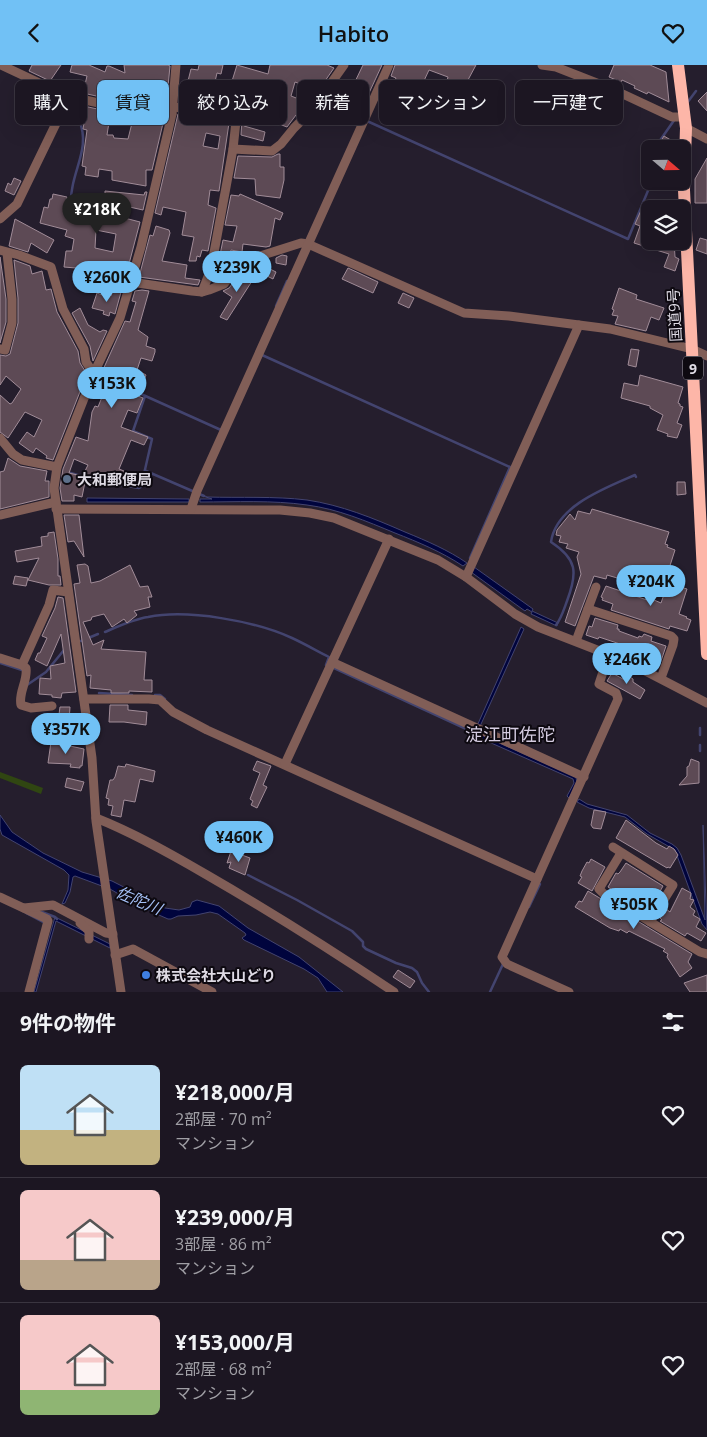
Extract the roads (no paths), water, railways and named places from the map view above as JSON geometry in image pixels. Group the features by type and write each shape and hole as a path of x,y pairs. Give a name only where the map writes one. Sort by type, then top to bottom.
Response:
{"highway":[{"name":"国道9号","path":"678,66 685,122 684,190 707,654"}],"street":[{"path":"1,65 34,80"},
{"path":"121,992 96,819 92,758 54,488 57,467 94,374 115,333 131,282 141,247 172,110 176,65"},
{"path":"233,149 272,151 281,144 312,110 344,65"},
{"path":"191,509 201,482 389,65"},
{"path":"542,65 556,67 612,89 685,122 707,139"},
{"path":"87,100 126,109 195,109 234,118 236,121 233,149 211,269 202,292"},
{"path":"0,219 17,204 55,125"},
{"path":"131,282 202,292 218,288 224,284 241,262 301,243 308,244 464,313 509,316 610,329 692,349 707,356"},
{"path":"0,349 5,350 12,323 12,299 4,252 19,255 51,267 65,315 78,336 84,349 86,361 94,374"},
{"path":"466,577 579,325"},
{"path":"0,438 22,460 57,467"},
{"path":"0,515 56,506 280,510 334,518 389,539 438,561 466,577 515,614 538,627 609,654 661,678 707,703"},
{"path":"285,764 389,539"},
{"path":"576,641 596,587"},
{"path":"22,665 53,589 68,592"},
{"path":"588,609 671,636 674,639 661,678"},
{"path":"569,992 507,964 502,957 618,699 616,693 599,684 609,654"},
{"path":"0,658 26,668 27,675 20,697 21,705 31,708 52,706"},
{"path":"332,662 584,777"},
{"path":"84,699 160,700 173,713 206,730 537,879"},
{"path":"96,819 115,826 179,859 264,908 394,992"},
{"path":"650,922 673,885 617,850 599,889 650,922 700,952 707,954"},
{"path":"0,897 48,921 48,927 29,992"},
{"path":"24,908 53,905 106,933 112,932"},
{"path":"78,918 89,936"},
{"path":"116,955 133,949 212,992"}],"water":[{"path":"203,496 207,497 295,499 332,505 369,517 421,539 467,563 463,566 412,540 330,509 281,502 200,502 200,499 212,499"},
{"path":"87,498 189,499 189,502 87,502"},
{"path":"474,567 533,609 532,611 558,623 557,626 531,614 532,612 527,609 525,611 471,572"},
{"path":"521,627 524,629 477,733 576,777 577,784 569,798 567,796 574,783 573,779 473,735"},
{"path":"579,799 587,804 627,815 650,833 677,848 705,920 703,825 707,930 702,924 675,850 647,834 625,817 589,808 577,802"},
{"name":"佐陀川","path":"0,815 12,832 43,853 82,872 112,881 165,908 179,910 190,907 192,902 197,900 219,906 248,928 299,957 343,992 327,992 318,978 304,969 244,940 242,938 246,935 245,933 218,914 210,912 168,919 143,908 110,889 75,876 73,877 70,892 65,903 62,904 68,890 69,875 64,870 2,835"},
{"path":"55,917 110,944 110,948 56,921 36,992 34,992"}],"waterway":[{"path":"687,103 696,91"},
{"path":"660,140 675,119"},
{"path":"369,122 628,239 648,190"},
{"path":"68,215 73,184 83,144 81,125"},
{"path":"276,306 287,281"},
{"path":"262,355 510,467 470,558"},
{"path":"132,390 221,430 222,428"},
{"path":"67,472 99,481 141,487 152,439 133,431 145,396"},
{"path":"146,471 204,496"},
{"path":"556,625 571,591 574,574 573,567 566,554 551,542 555,529 562,518 584,500 623,480 635,475 636,477"},
{"path":"105,632 137,619 164,615 221,618 260,626 292,638 329,657 326,665"},
{"path":"81,641 98,634"},
{"path":"27,685 46,672 64,650"},
{"path":"0,663 22,670"},
{"path":"334,668 475,733"},
{"path":"99,693 132,695"},
{"path":"155,695 160,695 165,699"},
{"path":"700,728 700,735"},
{"path":"700,745 700,751"},
{"path":"248,875 352,931 363,942 363,946 366,949 412,968 417,972 429,992"},
{"path":"529,907 540,884 538,883"},
{"path":"42,912 57,919"},
{"path":"26,913 43,922"},
{"path":"490,992 503,964"}],"place":[{"name":"大和郵便局","path":"67,479"},
{"name":"株式会社大山どり","path":"146,975"}],"district":[{"name":"淀江町佐陀","path":"510,734"}]}
